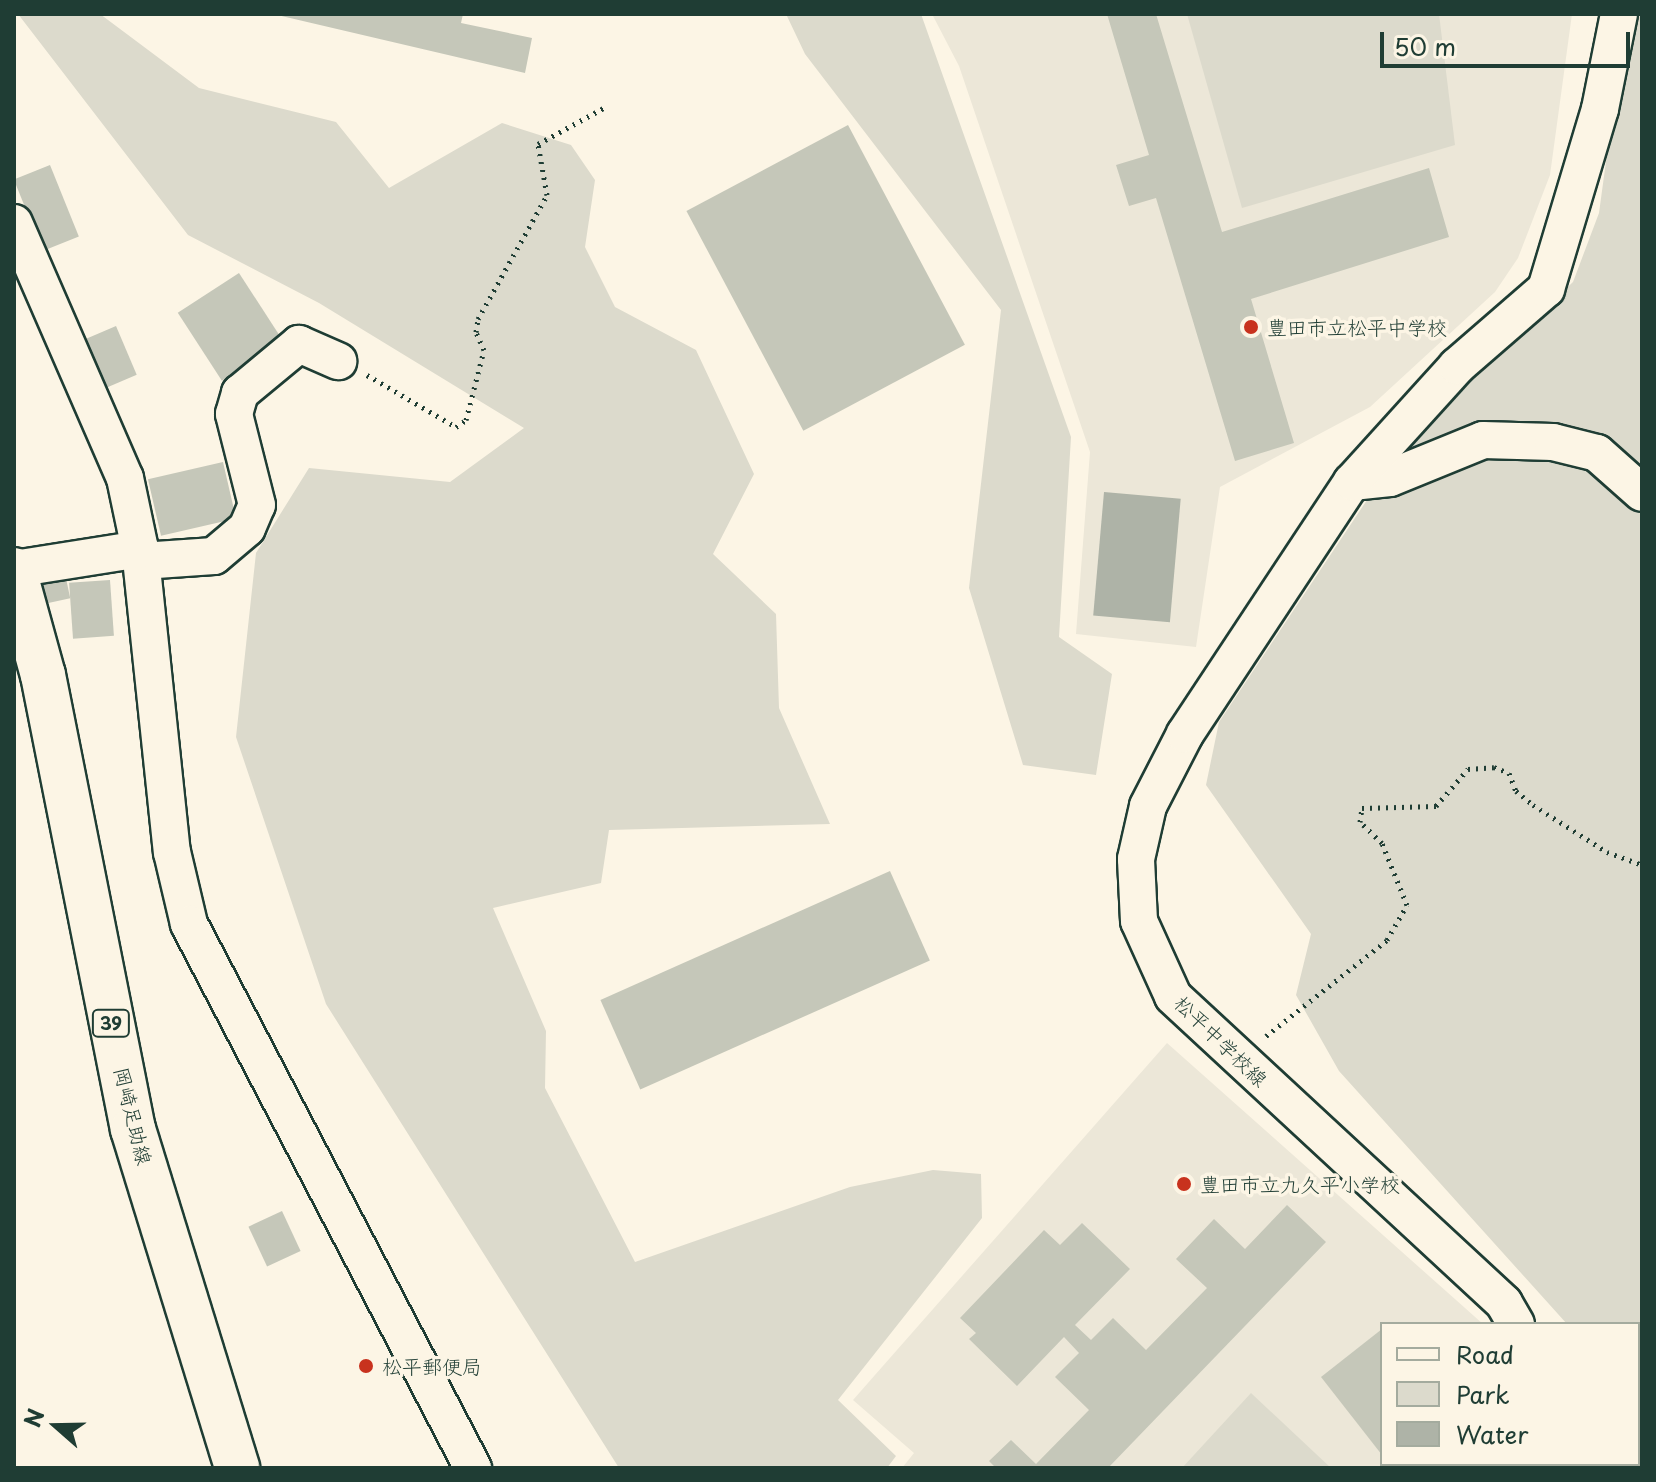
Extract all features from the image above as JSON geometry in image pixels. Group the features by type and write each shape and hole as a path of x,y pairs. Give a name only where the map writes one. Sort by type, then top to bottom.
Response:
{"main road":[{"name":"岡崎足助線","path":"14,570 43,675 133,1129 237,1468"}],"street":[{"name":"松平中学校線","path":"1515,1322 1504,1303 1232,1055 1173,996 1146,947 1135,892 1140,830 1185,734 1352,482 1457,366 1546,289 1600,109 1619,14"},
{"path":"14,223 119,460 141,555 172,852 189,924 473,1468"},
{"path":"14,570 141,555 214,556 247,528 256,497 234,414 240,393 299,344 338,361"},
{"path":"1352,482 1390,478 1483,440 1553,442 1597,453 1642,493"}],"path":[{"path":"338,361 456,427 466,420 484,350 476,332 478,319 547,195 538,144 607,106"},
{"path":"1232,1055 1285,1025 1387,940 1407,905 1382,843 1360,822 1362,808 1436,806 1468,769 1494,767 1509,773 1516,791 1533,805 1607,852 1642,865"}],"shaded area":[{"name":"豊田市立松平中学校","path":"932,14 1572,14 1550,175 1518,258 1495,292 1370,407 1220,487 1196,647 1076,634 1090,452 959,66"},
{"name":"豊田市立九久平小学校","path":"1167,1043 1481,1322 1380,1322 1380,1466 1510,1468 902,1468 914,1453 853,1400"}],"green space":[{"path":"18,14 100,14 199,88 336,122 389,188 502,123 571,145 595,180 585,247 615,307 696,350 754,474 713,554 776,614 779,708 830,824 609,830 601,883 493,908 546,1031 545,1088 635,1262 850,1187 933,1170 981,1174 982,1218 838,1400 896,1456 887,1468 619,1468 326,1004 236,737 256,553 309,468 450,482 524,428 319,303 188,235"},
{"path":"786,14 921,14 1071,437 1059,637 1112,674 1096,775 1023,765 969,588 1001,310 805,54"},
{"path":"1187,14 1439,14 1455,145 1242,208"},
{"path":"1626,14 1642,14 1642,1408 1640,1322 1565,1322 1339,1071 1296,995 1311,934 1206,785 1219,722 1405,443 1573,282 1599,213"},
{"path":"1251,1393 1331,1468 1182,1468"}],"water":[{"path":"1104,492 1181,499 1170,622 1093,616"}],"building":[{"path":"273,14 463,14 461,23 532,38 525,73"},
{"path":"1107,14 1156,14 1222,232 1429,168 1449,237 1251,299 1294,443 1235,461 1156,198 1129,206 1116,165 1149,155"},
{"path":"848,125 965,345 803,431 686,211"},
{"path":"50,165 79,236 43,251 14,180"},
{"path":"239,273 283,341 222,381 178,313"},
{"path":"116,326 137,375 100,390 79,342"},
{"path":"223,462 236,519 161,536 148,479"},
{"path":"64,569 70,598 38,605 32,576"},
{"path":"110,580 114,636 73,639 69,583"},
{"path":"890,871 930,961 640,1089 600,1000"},
{"path":"1287,1205 1326,1242 1108,1468 996,1468 989,1461 1011,1440 1036,1464 1089,1410 1055,1377 1079,1353 1064,1337 1017,1386 969,1339 976,1333 960,1318 1044,1230 1060,1245 1082,1223 1130,1269 1075,1325 1091,1340 1113,1318 1146,1350 1207,1288 1176,1259 1214,1219 1245,1249"},
{"path":"282,1211 301,1251 267,1267 248,1227"},
{"path":"1380,1331 1380,1452 1321,1377"},
{"path":"1430,1466 1472,1466 1470,1468"}],"place":[{"name":"豊田市立松平中学校","path":"1251,327"},
{"name":"豊田市立九久平小学校","path":"1184,1184"},
{"name":"松平郵便局","path":"366,1366"}]}
